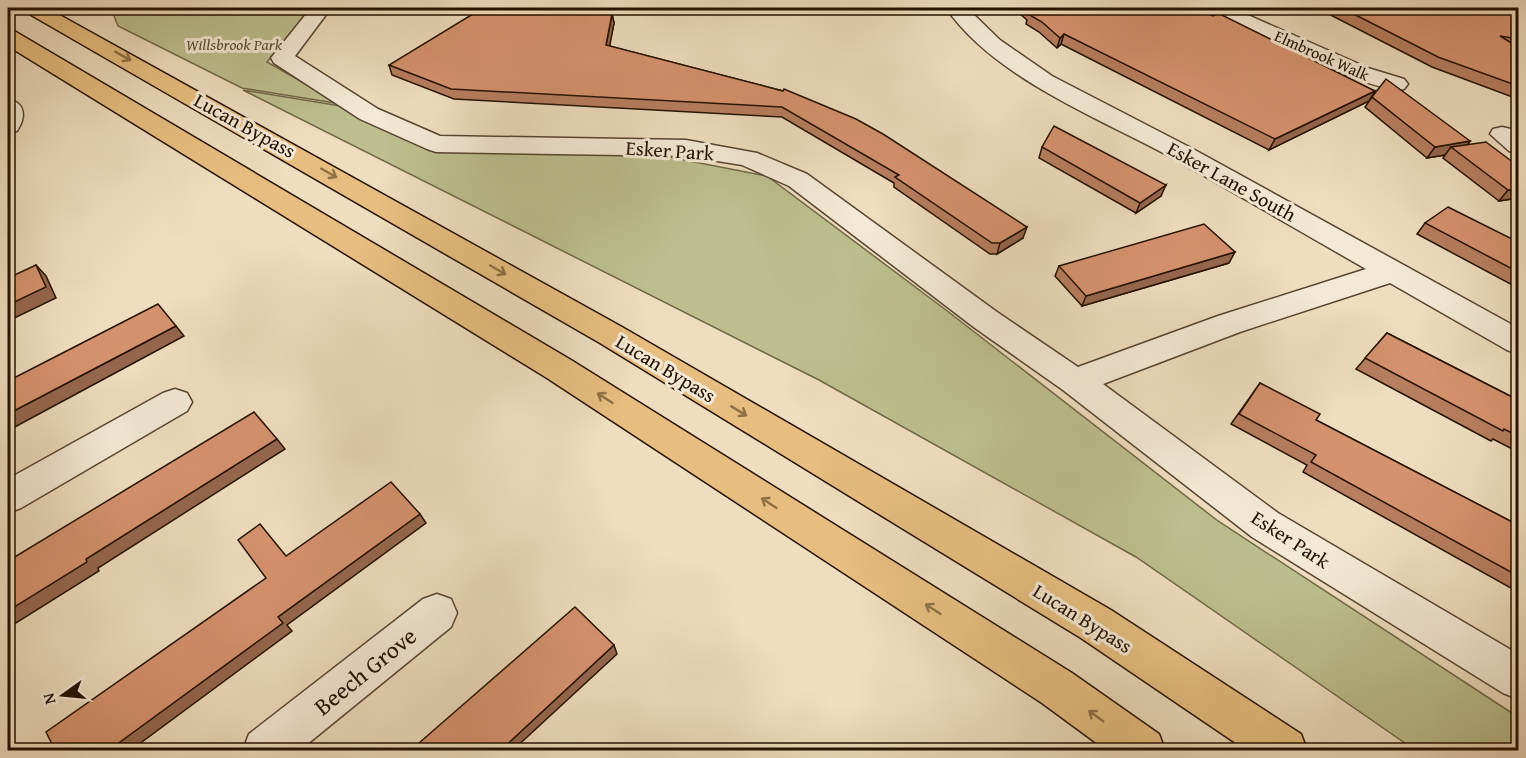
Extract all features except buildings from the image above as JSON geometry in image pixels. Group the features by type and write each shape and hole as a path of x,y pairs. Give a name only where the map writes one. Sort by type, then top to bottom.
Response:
{"highway":[{"name":"Lucan Bypass","path":"33,8 72,28 682,377 1095,624 1285,750"},
{"path":"44,8 72,28"},
{"path":"8,37 559,369 1057,688 1143,750"}],"street":[{"name":"Esker Park","path":"321,8 282,58 369,114 436,144 686,148 748,158 798,180 986,320 1075,381 1265,525 1518,678"},
{"name":"Esker Lane South","path":"956,8 992,45 1044,81 1184,154 1518,342"},
{"name":"Elmbrook Walk","path":"1216,8 1360,73 1396,84"},
{"path":"1506,8 1518,12"},
{"path":"8,106 10,114 8,126"},
{"path":"1075,381 1229,324 1394,271"},
{"path":"8,497 175,402"},
{"name":"Beech Grove","path":"265,750 437,613"}],"green space":[{"name":"Willsbrook Park","path":"111,8 313,8 267,62 341,104 242,88 118,26"},
{"path":"243,90 341,106 432,147 669,157 767,176 946,310 1218,521 1518,717 1518,750 1415,750 1136,557 819,380"}]}
